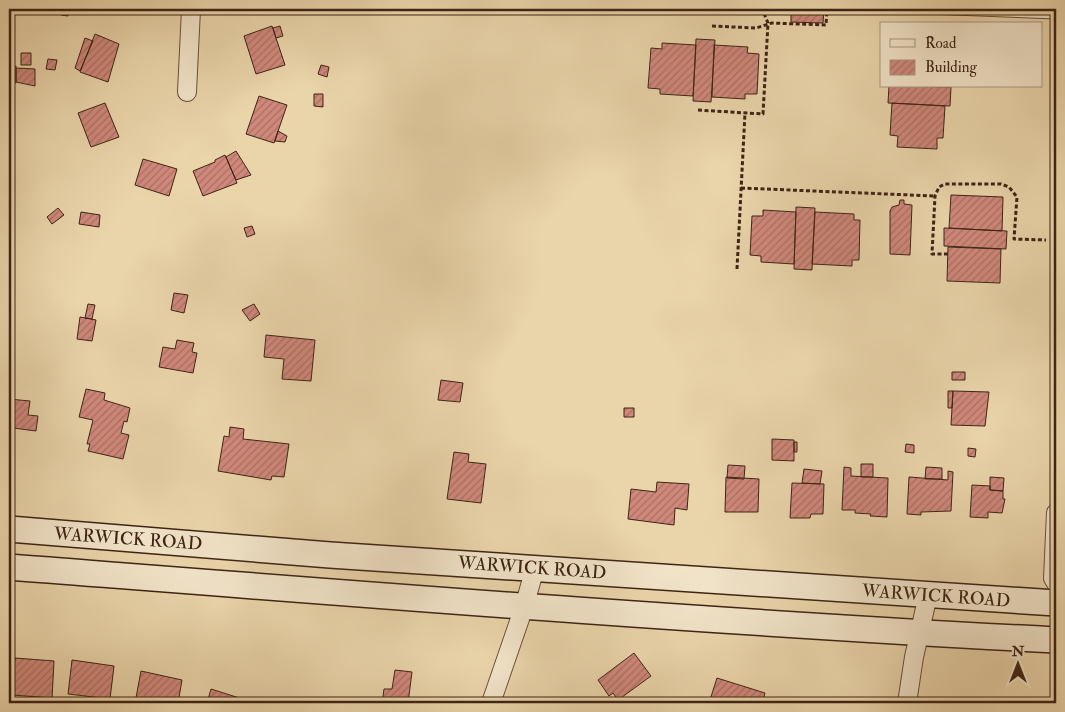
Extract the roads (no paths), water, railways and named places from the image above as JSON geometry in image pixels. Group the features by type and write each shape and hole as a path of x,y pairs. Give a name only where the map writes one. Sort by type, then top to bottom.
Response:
{"main road":[{"name":"WARWICK ROAD","path":"9,530 1056,603"},
{"name":"WARWICK ROAD","path":"9,567 524,607 1056,640"}],"street":[{"path":"187,92 191,9"},
{"path":"1056,513 1054,578 1056,583"},
{"path":"491,703 524,607 534,568"},
{"path":"907,703 919,633 928,595"}],"lane":[{"path":"927,9 1056,14"}]}
